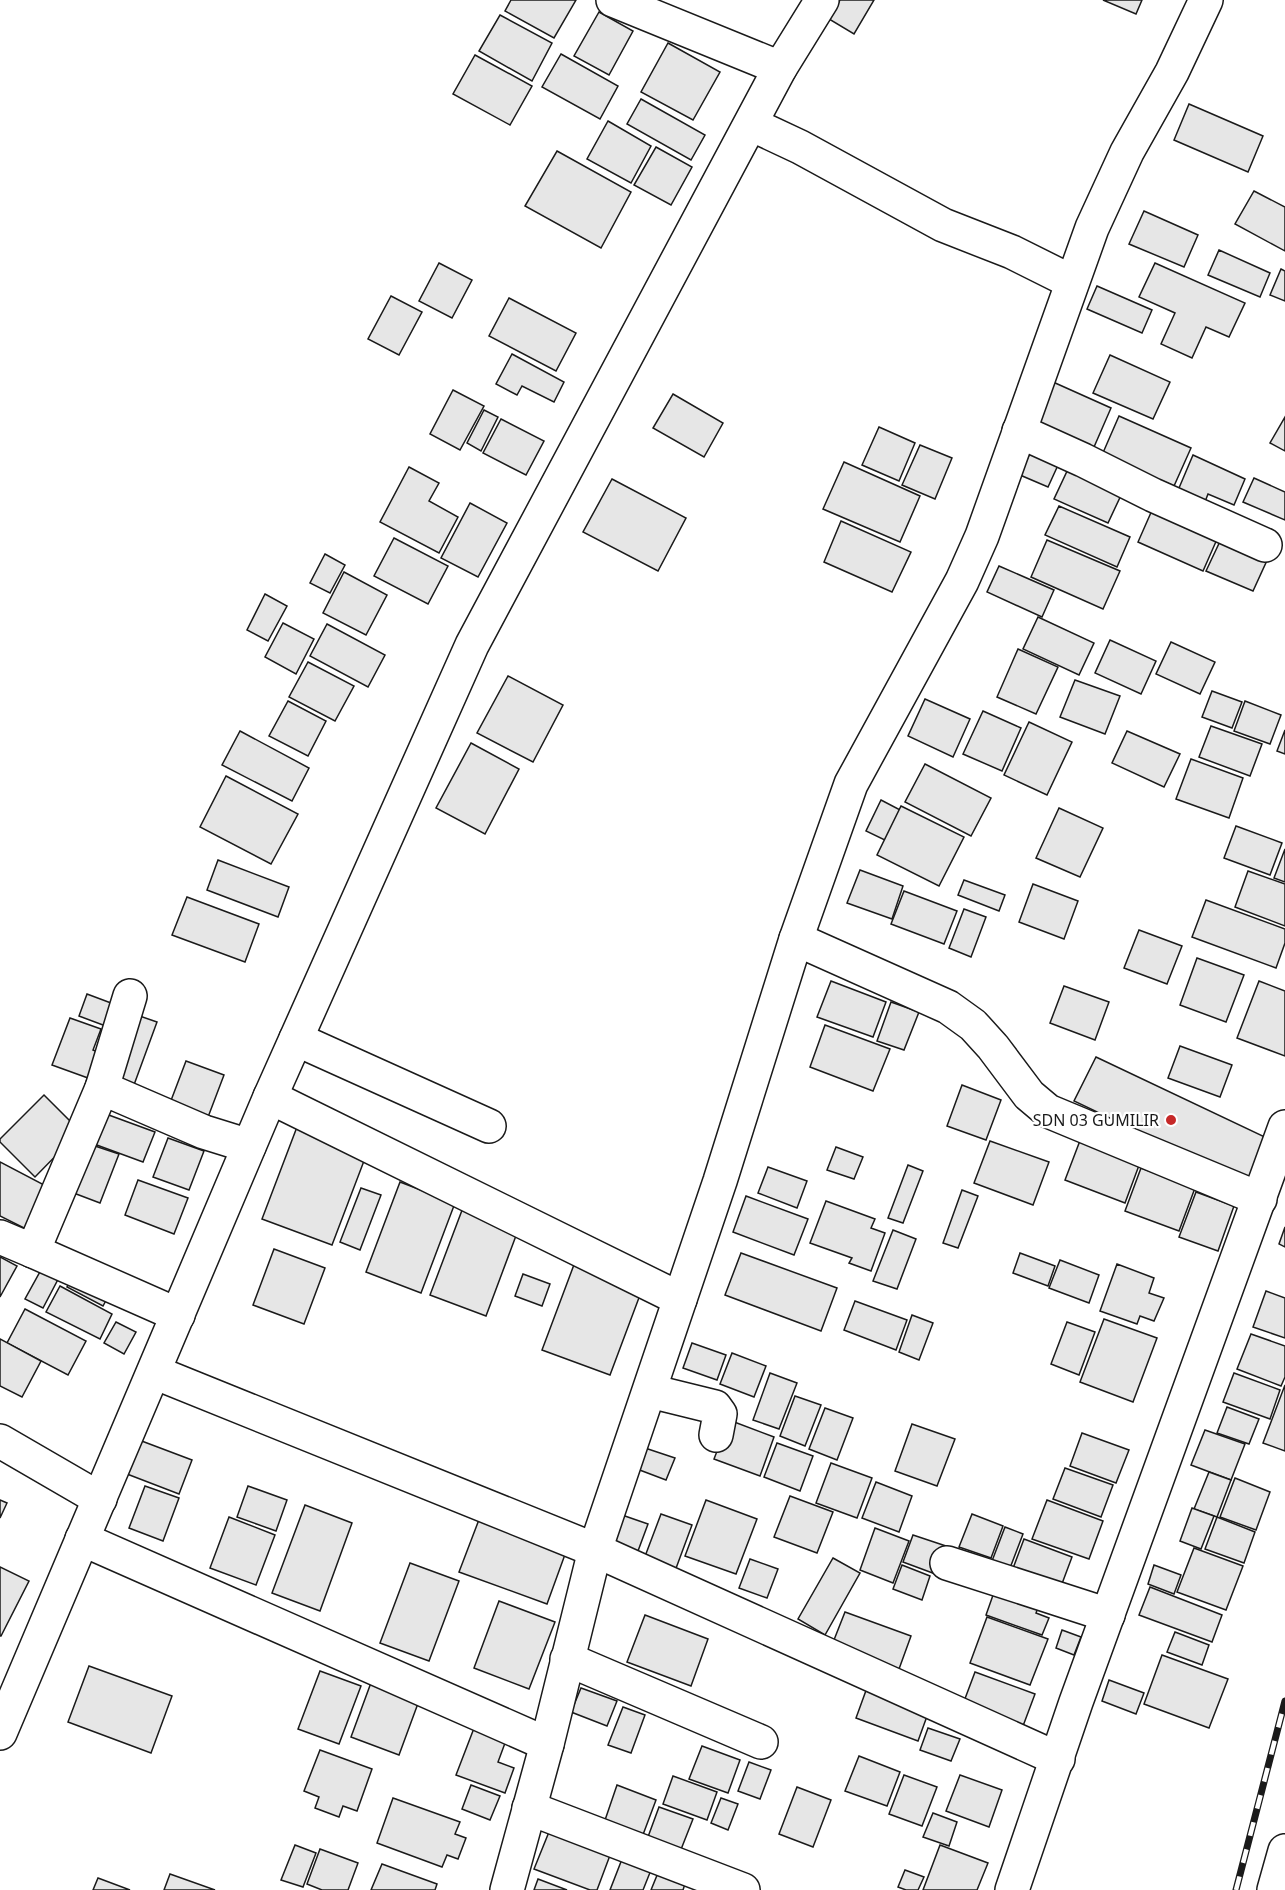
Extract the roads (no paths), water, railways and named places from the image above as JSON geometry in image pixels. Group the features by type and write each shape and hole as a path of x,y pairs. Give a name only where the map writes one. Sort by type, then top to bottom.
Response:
{"street":[{"path":"613,0 780,68"},
{"path":"0,1733 270,1097 472,645 780,68 822,0"},
{"path":"507,1890 547,1744 595,1550 720,1181 796,939 851,784 962,581 982,536 1019,431 1062,277 1092,228 1127,152 1172,72 1206,0"},
{"path":"751,124 800,147 943,225 1011,252 1062,277"},
{"path":"1019,431 1265,545"},
{"path":"796,939 948,1007 973,1025 1035,1102 1048,1111 1260,1199"},
{"path":"33,1251 102,1088 130,996"},
{"path":"296,1039 489,1126"},
{"path":"102,1088 204,1132 249,1146"},
{"path":"270,1097 680,1299"},
{"path":"1012,1890 1076,1702 1285,1127"},
{"path":"0,1237 178,1315"},
{"path":"154,1372 595,1550 1058,1759"},
{"path":"650,1391 715,1407 720,1414 716,1435"},
{"path":"0,1442 100,1499"},
{"path":"82,1539 547,1744"},
{"path":"947,1563 1108,1615"},
{"path":"567,1659 761,1742"},
{"path":"529,1808 743,1890"},
{"path":"1274,1890 1285,1851"}],"railway":[{"path":"1236,1890 1285,1701"}],"place":[{"name":"SDN 03 GUMILIR","path":"1171,1120"}]}
